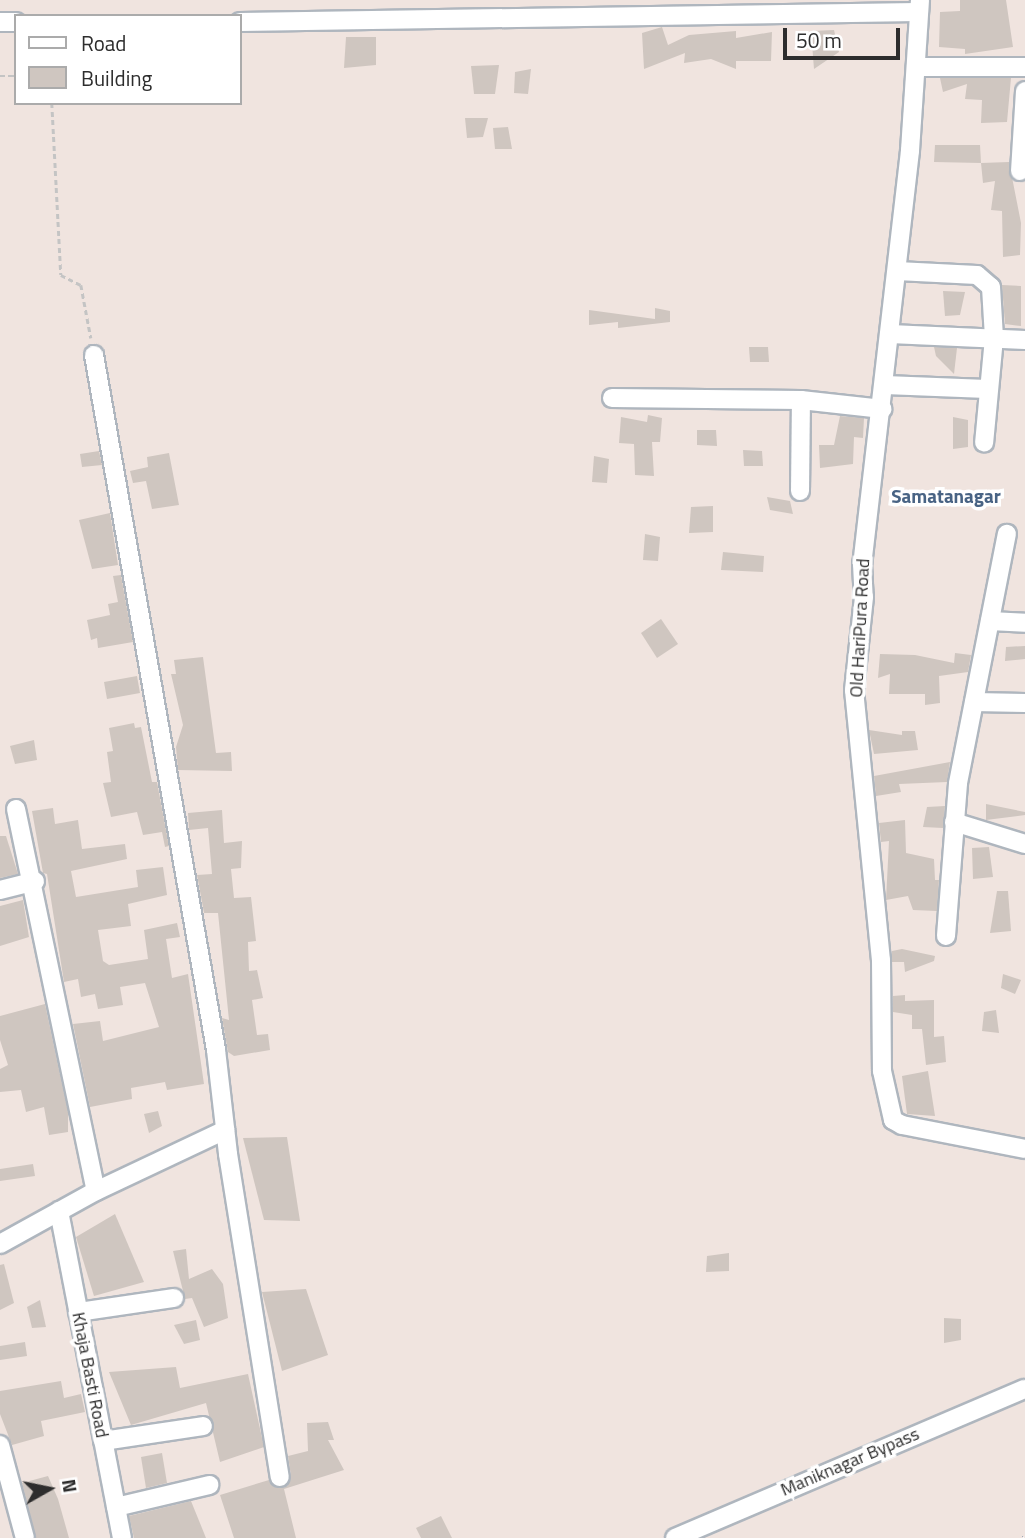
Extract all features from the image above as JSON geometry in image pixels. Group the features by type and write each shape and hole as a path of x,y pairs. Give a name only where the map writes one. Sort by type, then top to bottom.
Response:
{"street":[{"path":"242,22 919,6"},
{"name":"Old HariPura Road","path":"919,6 917,67 883,409 862,564 864,597 854,690 881,960 880,1048 887,1100 893,1120 902,1125 1025,1149"},
{"path":"917,67 1025,67"},
{"path":"1020,171 1025,91"},
{"path":"897,271 986,279 992,287 993,338 984,443"},
{"path":"890,334 1025,340"},
{"path":"94,355 158,703 280,1477"},
{"path":"885,386 987,389"},
{"path":"611,398 802,400 883,409"},
{"path":"800,491 802,400"},
{"path":"946,936 954,822 1007,534"},
{"path":"990,621 1025,623"},
{"path":"974,702 1025,703"},
{"path":"16,808 35,881 96,1191"},
{"path":"954,822 1025,844"},
{"path":"0,890 35,881"},
{"path":"0,1244 96,1191 225,1130"},
{"name":"Khaja Basti Road","path":"59,1211 122,1538"},
{"path":"78,1312 174,1297"},
{"name":"Maniknagar Bypass","path":"675,1538 1025,1389"},
{"path":"103,1441 203,1426"},
{"path":"0,1445 25,1538"},
{"path":"116,1507 209,1485"}],"path":[{"path":"52,105 61,275 81,285 94,355"}],"building":[{"path":"960,0 1006,0 1013,47 965,54 965,49 939,47 940,12 960,11"},
{"path":"662,27 668,45 689,35 736,31 736,38 772,32 771,61 736,61 736,69 711,59 684,63 685,53 644,69 642,33"},
{"path":"834,30 839,52 814,69 811,31"},
{"path":"346,37 376,37 376,65 344,68"},
{"path":"499,65 495,94 474,94 471,66"},
{"path":"531,69 528,94 514,93 515,72"},
{"path":"940,78 1011,78 1007,122 981,123 982,100 965,99 967,84 943,92"},
{"path":"465,118 488,118 483,137 467,138"},
{"path":"508,127 512,149 495,149 493,128"},
{"path":"935,145 980,145 981,163 934,162"},
{"path":"1009,162 1021,223 1020,255 1003,257 1002,211 991,210 995,181 983,183 981,163"},
{"path":"1002,285 1021,286 1021,326 1005,324"},
{"path":"943,291 965,292 960,315 945,316"},
{"path":"655,308 670,311 670,322 618,328 618,322 589,325 589,310 655,319"},
{"path":"749,347 768,347 769,362 750,362"},
{"path":"934,347 957,348 954,374 936,356"},
{"path":"648,415 662,418 660,442 652,442 654,476 635,475 634,444 619,443 621,417 647,422"},
{"path":"840,416 864,418 863,438 854,437 853,464 820,468 819,445 834,445"},
{"path":"953,417 968,420 968,447 953,449"},
{"path":"697,430 716,430 717,446 697,445"},
{"path":"743,450 762,451 763,466 744,466"},
{"path":"99,451 102,465 82,467 80,454"},
{"path":"169,453 179,505 152,509 146,481 133,483 130,471 148,467 147,457"},
{"path":"594,456 609,459 607,483 592,482"},
{"path":"767,497 790,501 793,514 770,510"},
{"path":"713,506 713,532 689,533 691,507"},
{"path":"110,513 118,565 92,569 79,520"},
{"path":"645,534 660,537 658,561 643,560"},
{"path":"723,552 764,556 763,572 721,570"},
{"path":"121,575 133,642 98,648 97,638 91,640 87,620 110,615 108,604 118,602 113,576"},
{"path":"661,619 678,644 657,658 641,633"},
{"path":"1025,646 1025,659 1005,661 1006,647"},
{"path":"955,653 971,655 968,672 939,676 940,703 925,705 925,694 889,694 890,674 878,678 880,654 915,655 954,663"},
{"path":"203,657 216,753 231,752 232,771 178,770 176,747 183,725 171,674 176,674 174,660"},
{"path":"137,676 140,693 107,699 104,682"},
{"path":"134,723 135,728 141,727 152,782 157,782 169,846 165,847 162,832 143,835 137,812 111,817 103,783 111,782 107,752 113,751 109,728"},
{"path":"869,730 902,735 902,731 915,731 918,750 874,754"},
{"path":"34,740 37,760 15,764 10,746"},
{"path":"950,762 947,782 899,784 901,792 876,796 874,776"},
{"path":"986,804 1025,812 1025,815 986,820"},
{"path":"945,806 943,828 923,827 927,807"},
{"path":"53,808 55,824 78,820 82,849 125,844 127,859 71,871 76,897 138,887 136,870 163,867 167,895 128,904 131,926 98,930 103,961 109,965 148,959 144,930 177,923 180,937 166,939 172,978 188,974 204,1084 167,1090 165,1082 131,1088 132,1099 90,1107 73,1024 100,1021 103,1041 159,1027 145,983 120,987 123,1005 98,1009 95,994 81,997 78,979 64,982 47,874 43,873 32,811"},
{"path":"222,810 224,843 242,841 241,868 231,869 234,898 251,897 256,941 248,942 249,971 257,970 263,998 252,1000 257,1035 268,1034 270,1050 234,1056 228,1052 222,1018 229,1020 218,913 204,913 197,875 212,874 208,828 189,830 188,813"},
{"path":"905,820 906,853 934,859 935,880 939,880 937,911 913,910 908,896 886,900 889,841 881,842 879,823"},
{"path":"0,836 6,836 18,874 0,878"},
{"path":"989,847 993,877 973,879 972,848"},
{"path":"997,891 1008,891 1011,931 990,933"},
{"path":"23,900 29,937 0,946 0,906"},
{"path":"902,949 935,956 934,961 905,972 904,962 892,962 892,951"},
{"path":"1003,974 1021,980 1015,994 1001,988"},
{"path":"905,995 905,1001 934,1000 934,1037 944,1036 946,1062 926,1065 922,1029 912,1029 912,1015 893,1012 893,996"},
{"path":"45,1004 68,1112 68,1132 49,1135 44,1107 26,1112 21,1090 0,1092 0,1069 8,1065 0,1040 0,1016"},
{"path":"996,1010 999,1033 982,1031 984,1012"},
{"path":"928,1071 935,1116 907,1114 902,1076"},
{"path":"158,1111 162,1126 149,1133 144,1114"},
{"path":"287,1137 300,1221 264,1220 243,1138"},
{"path":"33,1164 35,1176 0,1181 0,1169"},
{"path":"115,1214 144,1282 94,1296 76,1237"},
{"path":"186,1249 189,1279 212,1269 223,1284 228,1318 204,1327 192,1298 185,1299 173,1251"},
{"path":"729,1253 729,1271 706,1272 707,1256"},
{"path":"4,1264 14,1303 0,1310 0,1265"},
{"path":"306,1289 328,1355 282,1371 262,1292"},
{"path":"40,1300 46,1327 32,1328 27,1307"},
{"path":"944,1318 961,1319 961,1340 944,1343"},
{"path":"196,1320 200,1340 184,1344 174,1325"},
{"path":"25,1342 27,1356 0,1360 0,1346"},
{"path":"176,1367 180,1388 248,1374 264,1447 220,1462 206,1403 131,1425 109,1372"},
{"path":"61,1381 64,1398 81,1394 85,1412 41,1421 44,1436 12,1445 0,1414 0,1391"},
{"path":"328,1422 334,1440 328,1440 344,1470 284,1489 296,1538 234,1538 220,1495 269,1480 277,1488 287,1486 291,1476 288,1456 308,1451 307,1423"},
{"path":"162,1453 167,1483 146,1488 141,1457"},
{"path":"48,1476 69,1538 36,1538 22,1483"},
{"path":"191,1501 206,1538 134,1538 129,1516"},
{"path":"441,1516 452,1538 421,1538 416,1528"}],"district":[{"name":"Samatanagar","path":"946,496"}]}
